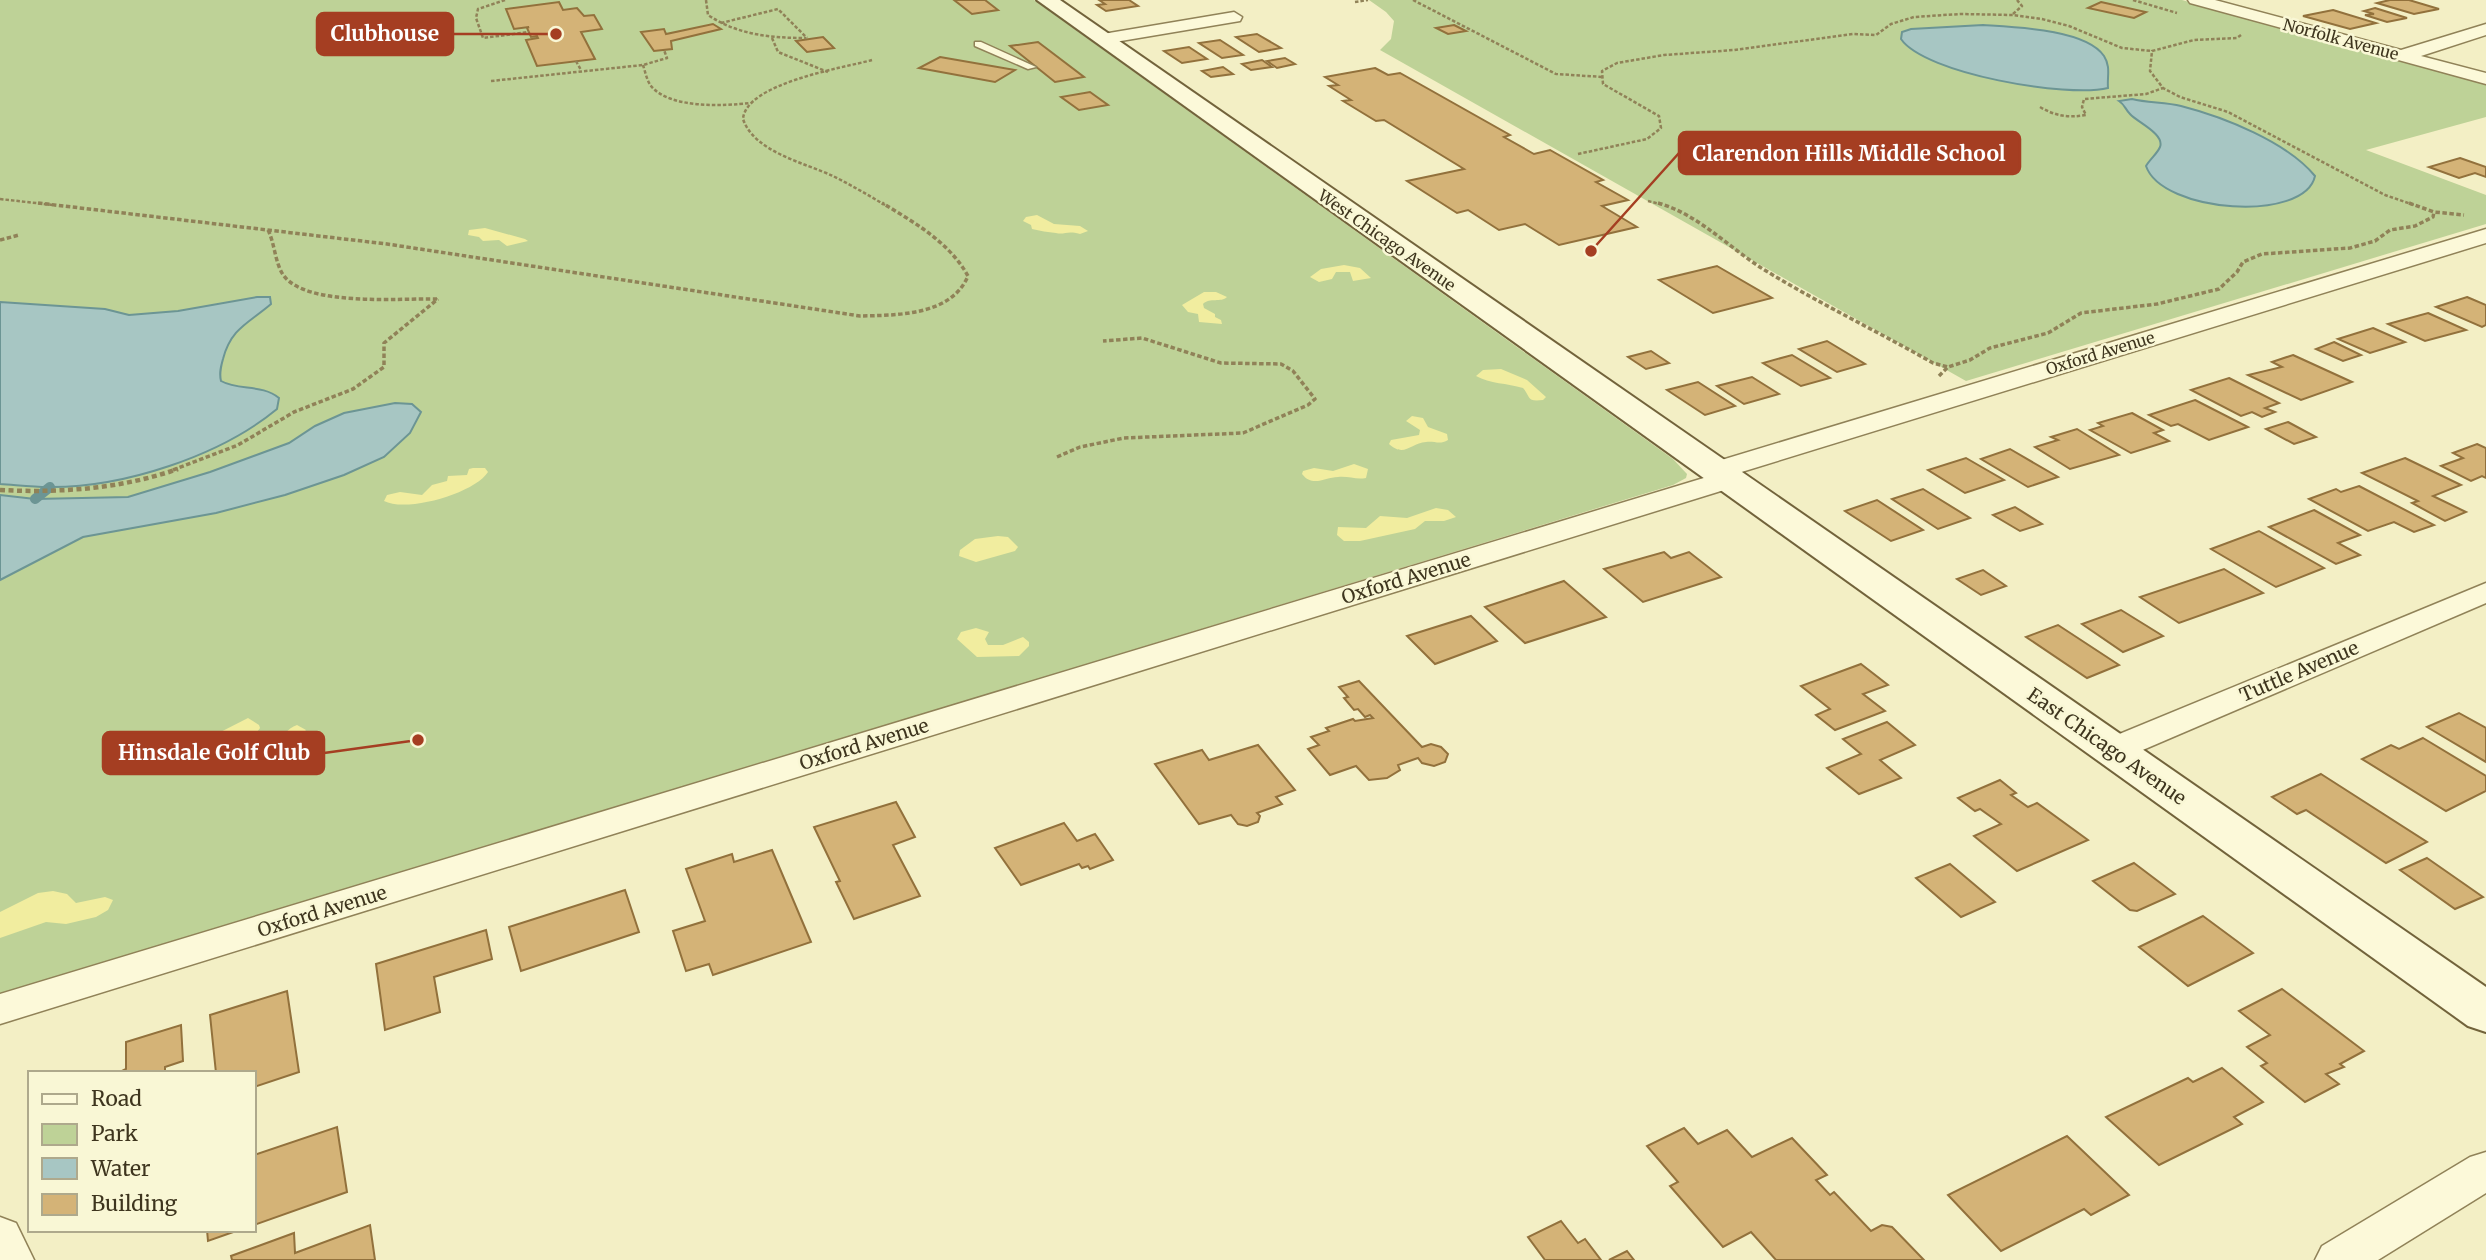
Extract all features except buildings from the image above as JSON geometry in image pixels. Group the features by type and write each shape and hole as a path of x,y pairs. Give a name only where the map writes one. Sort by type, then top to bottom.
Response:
{"main road":[{"name":"West Chicago Avenue","path":"1047,0 1721,475"},
{"name":"East Chicago Avenue","path":"1721,475 2486,1013"}],"street":[{"name":"Norfolk Avenue","path":"2196,0 2486,79"},
{"path":"1103,39 1234,17"},
{"path":"2402,56 2486,29"},
{"name":"Oxford Avenue","path":"0,1009 2486,236"},
{"name":"Tuttle Avenue","path":"2112,750 2486,592"},
{"path":"2339,1260 2486,1170"},
{"path":"0,1237 11,1260"}],"lane":[{"path":"978,44 1031,67"}],"path":[{"path":"505,0 478,9 476,18 483,38 529,32"},
{"path":"706,0 708,15 720,23 772,38 806,38 778,9 720,23"},
{"path":"1355,2 1368,0"},
{"path":"1413,0 1556,74 1603,77"},
{"path":"2013,15 2022,6 2017,0"},
{"path":"1578,154 1647,139 1661,128 1659,116 1604,84 1602,71 1617,62 1853,34 1876,35 1891,24 1914,17 2013,15 2069,26 2122,48 2152,51 2209,37 2237,38 2247,30"},
{"path":"772,38 778,52 828,72"},
{"path":"491,81 643,65 667,58 664,50"},
{"path":"2152,51 2150,71 2163,88 2180,97 2228,113 2362,180 2385,195 2434,212 2472,215"},
{"path":"0,199 105,214 268,229 445,252 860,316 894,315 924,310 946,302 967,284 966,269 952,253 927,233 856,189 758,139 742,119 745,108 750,103 780,88 872,60"},
{"path":"576,61 581,70"},
{"path":"643,65 651,86 675,99 706,105 750,103"},
{"path":"2040,107 2054,116 2072,118 2086,115 2082,107 2084,99 2146,94 2163,88"},
{"path":"1648,201 1688,216 1726,240 1737,253 1828,307 1933,363 1948,367"},
{"path":"1929,381 1938,377 1948,367 1970,360 1990,348 2048,333 2081,313 2157,304 2219,289 2237,272 2243,262 2262,254 2350,248 2375,242 2390,230 2415,226 2433,217 2434,212"},
{"path":"0,490 68,493 116,486 209,457 257,436 288,415 367,383 384,367 384,343 438,299 329,296 302,290 285,276 276,243 268,229"},
{"path":"0,240 19,235"},
{"path":"1057,457 1082,446 1118,438 1245,433 1308,405 1315,398 1293,371 1281,364 1221,363 1142,338 1103,341"}],"green space":[{"path":"0,0 1034,0 1673,459 1687,474 1686,478 1673,485 0,996"},
{"path":"1369,0 2182,0 2486,83 2486,117 2366,150 2486,195 2486,224 1966,381 1380,50 1391,39 1394,21"}],"sand":[{"path":"1037,215 1054,224 1080,226 1088,231 1080,234 1044,231 1032,229 1031,225 1023,221 1026,217"},
{"path":"485,228 528,241 507,246 499,240 483,241 479,237 468,235 469,230"},
{"path":"1344,265 1360,268 1371,278 1353,281 1350,272 1336,272 1332,279 1319,282 1310,277 1321,269"},
{"path":"1204,292 1216,292 1227,297 1203,304 1222,324 1199,322 1198,314 1188,312 1182,305"},
{"path":"1501,369 1527,380 1546,397 1543,400 1534,400 1523,388 1487,381 1476,376 1483,370"},
{"path":"1412,416 1423,418 1428,427 1447,434 1448,440 1421,443 1403,450 1394,448 1389,444 1391,440 1419,435 1420,430 1406,421"},
{"path":"1354,464 1368,469 1366,478 1338,477 1315,481 1302,474 1303,471 1314,468 1333,471"},
{"path":"485,468 488,472 481,480 455,494 424,503 395,504 384,501 387,495 400,492 422,495 432,485 447,481 448,476 467,475 469,469"},
{"path":"1436,508 1448,510 1456,517 1444,521 1425,521 1415,529 1360,541 1344,541 1337,535 1338,527 1366,528 1380,516 1407,518"},
{"path":"1008,537 1018,547 1015,551 976,562 959,556 960,550 975,539"},
{"path":"976,628 989,632 985,639 988,645 1003,645 1023,637 1029,642 1029,646 1019,656 977,657 957,639 961,632"},
{"path":"248,718 260,728 248,740 221,753 196,753 195,747 199,743"},
{"path":"297,725 306,730 296,742 276,751 265,760 253,763 244,760 243,755 246,752 274,742"},
{"path":"53,891 67,894 76,903 105,897 113,900 108,910 96,917 66,924 46,922 0,938 0,912 38,893"}],"water":[{"path":"1983,25 2048,31 2082,40 2104,56 2108,68 2108,88 2089,90 2031,86 1966,73 1915,52 1901,39 1902,32 1911,29"},
{"path":"2132,99 2181,106 2235,124 2288,152 2315,176 2306,191 2287,201 2261,206 2204,202 2178,194 2157,182 2146,166 2159,150 2160,142 2155,133 2128,112 2119,101"},
{"path":"270,297 271,304 236,333 226,349 220,372 221,381 265,391 279,398 277,409 254,426 199,455 138,475 77,486 0,484 0,302 105,309 129,315 178,311"},
{"path":"395,403 412,404 421,412 410,433 384,457 344,475 285,495 216,513 83,537 0,580 0,495 35,499 128,497 210,472 289,443 315,426 344,413"}],"waterway":[{"path":"35,499 50,487"}],"place":[{"name":"Clubhouse","path":"556,34"},
{"name":"Clarendon Hills Middle School","path":"1591,251"},
{"name":"Hinsdale Golf Club","path":"418,740"}]}
